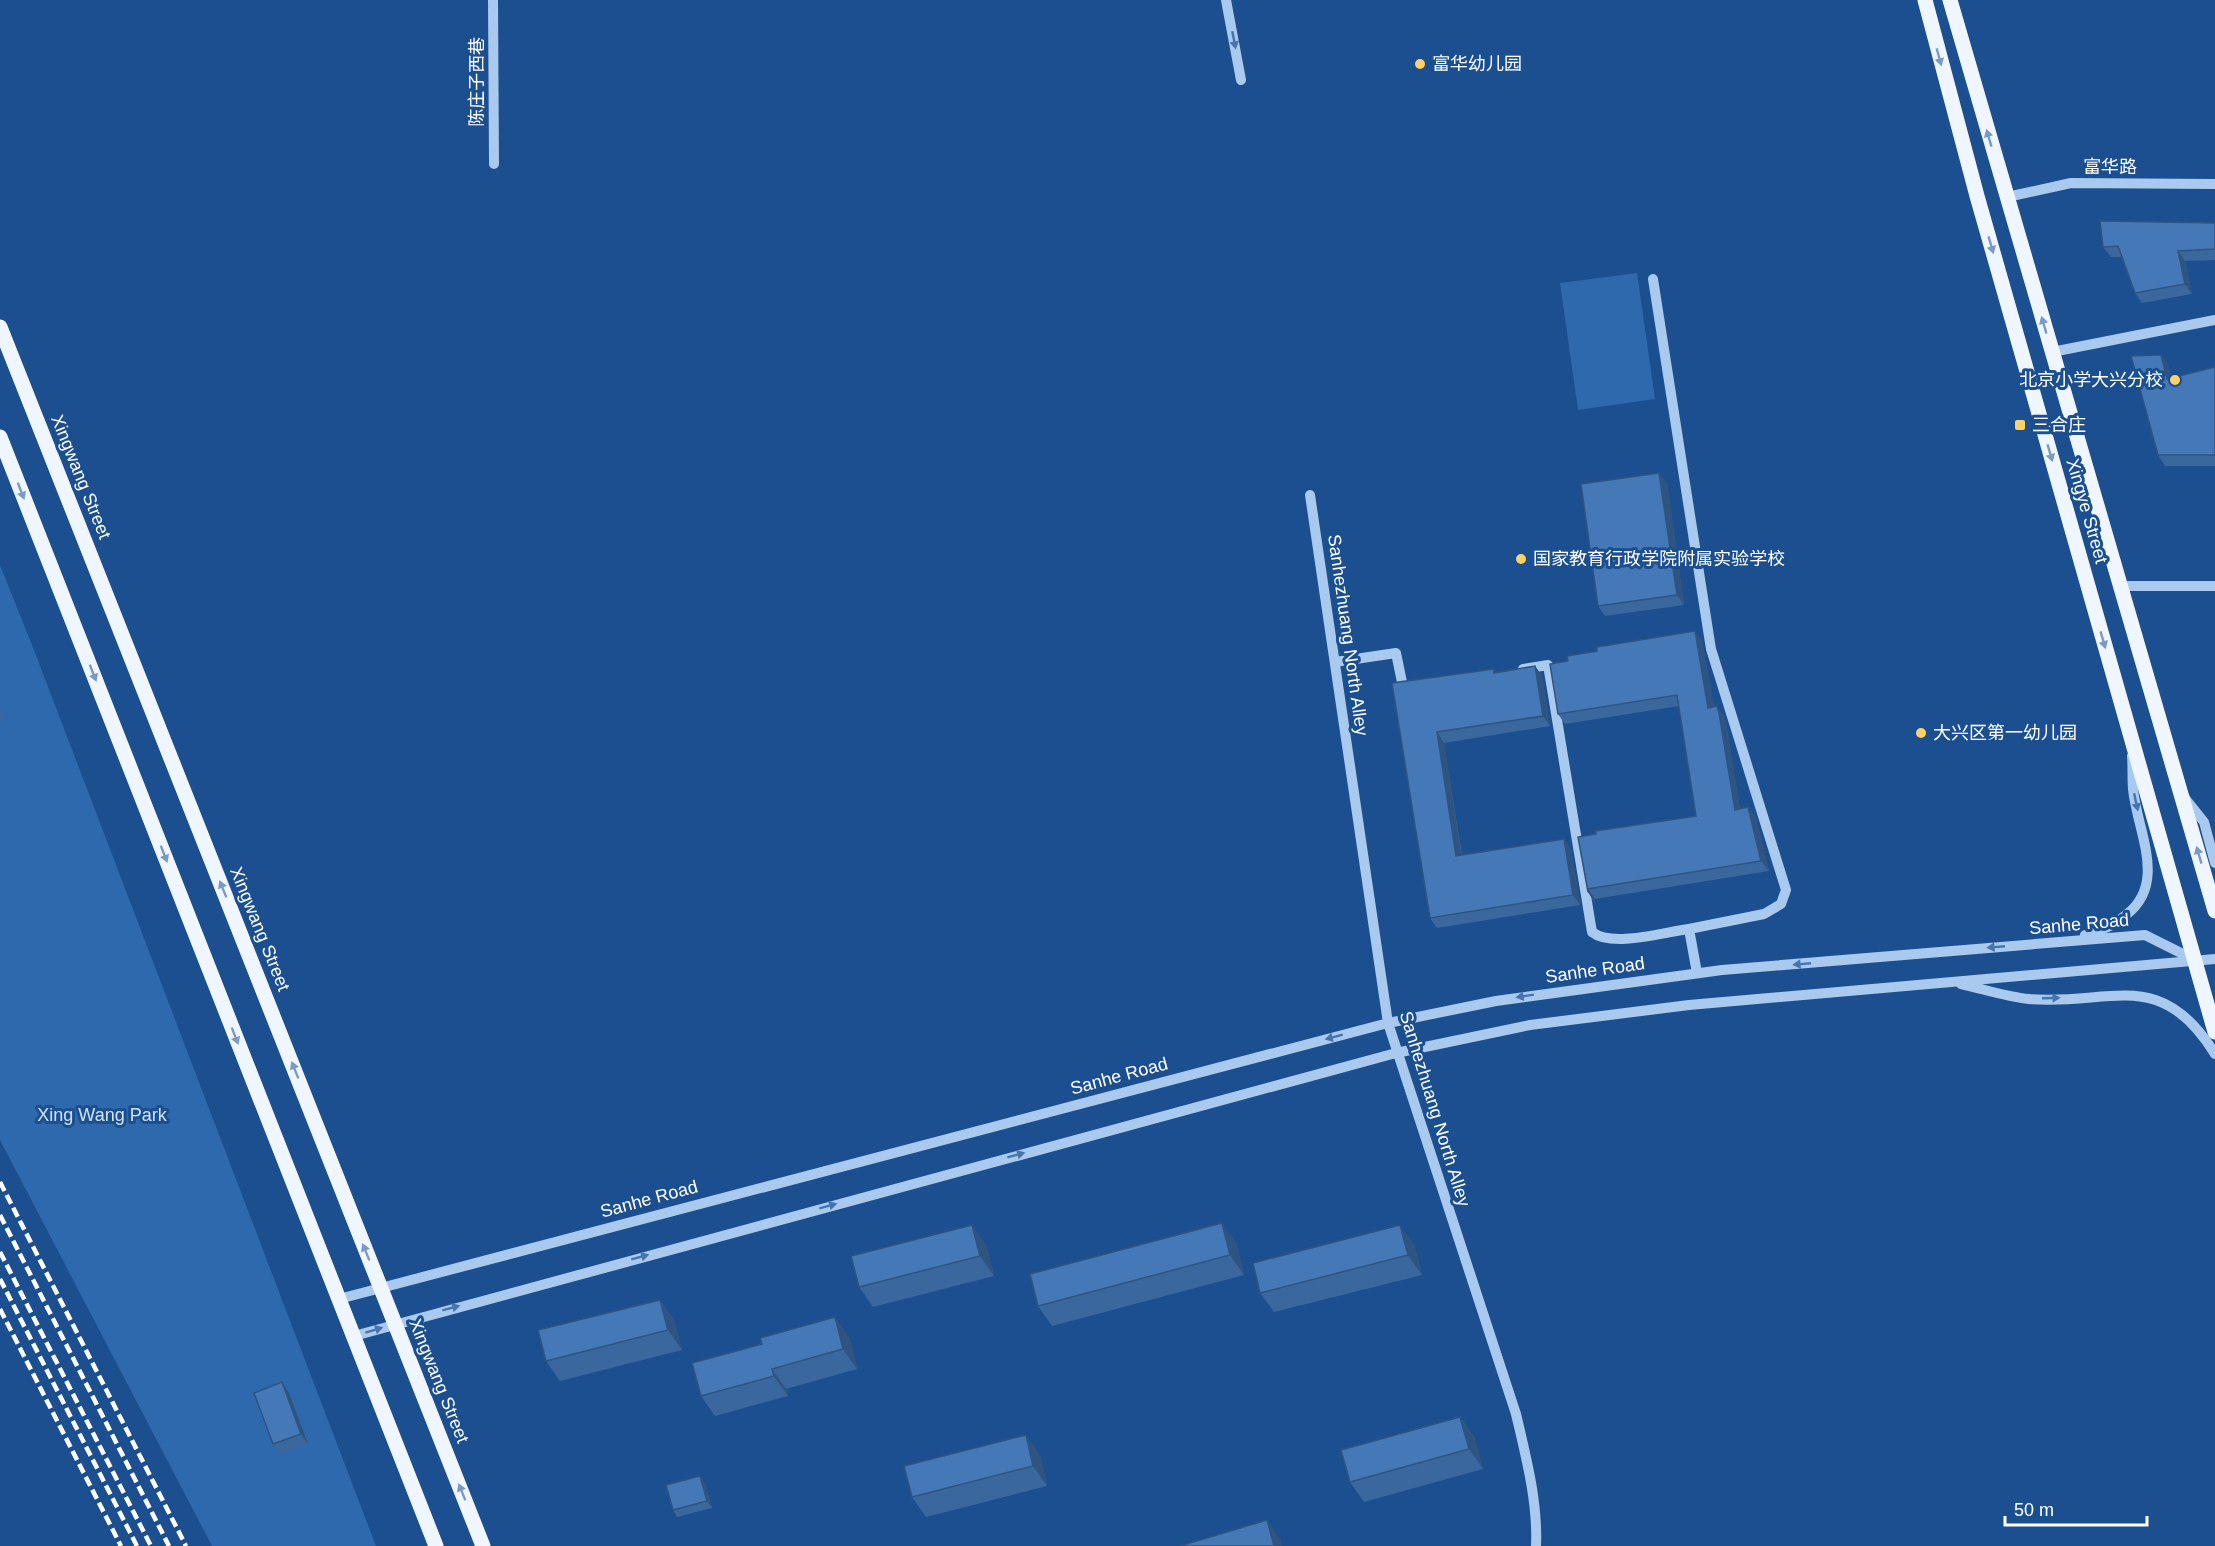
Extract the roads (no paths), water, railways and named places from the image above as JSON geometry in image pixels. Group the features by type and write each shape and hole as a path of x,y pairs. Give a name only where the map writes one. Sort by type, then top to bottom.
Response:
{"main road":[{"name":"Xingye Street","path":"1925,0 1977,196 2215,1032"},
{"name":"Xingye Street","path":"1950,0 2215,911"},
{"name":"Xingwang Street","path":"0,327 483,1546"},
{"path":"0,436 436,1546"}],"street":[{"name":"陈庄子西巷","path":"493,0 494,164"},
{"path":"1226,0 1241,80"},
{"name":"富华路","path":"2007,197 2071,183 2215,184"},
{"path":"1515,670 1548,665 1592,932 1598,937 1614,940 1689,929 1764,914 1780,904 1786,890 1711,649 1653,279"},
{"path":"2052,352 2215,320"},
{"name":"Sanhezhuang North Alley","path":"1310,495 1388,1023 1516,1414 1530,1477 1537,1527 1536,1546"},
{"path":"2120,586 2215,586"},
{"path":"1335,662 1396,653 1403,687 1425,684"},
{"path":"2040,944 2107,930 2137,907 2145,890 2149,872 2133,789 2132,744"},
{"path":"2180,793 2204,822 2215,863"},
{"path":"1689,929 1697,973"},
{"name":"Sanhe Road","path":"339,1299 1388,1023 1496,1001 1697,973 2145,935 2196,960"},
{"path":"354,1336 1396,1053 1530,1025 1689,1005 2215,959"},
{"path":"1952,981 2029,999 2144,995 2166,1004 2190,1022 2215,1054"}],"railway":[{"path":"0,1182 186,1546"},
{"path":"0,1215 169,1546"},
{"path":"0,1252 151,1546"},
{"path":"0,1279 137,1546"},
{"path":"0,1309 121,1546"}],"place":[{"name":"富华幼儿园","path":"1420,64"},
{"name":"北京小学大兴分校","path":"2175,380"},
{"name":"三合庄","path":"2020,425"},
{"name":"国家教育行政学院附属实验学校","path":"1521,559"},
{"name":"大兴区第一幼儿园","path":"1921,733"}],"park label":[{"name":"Xing Wang Park","path":"102,1115"}]}
